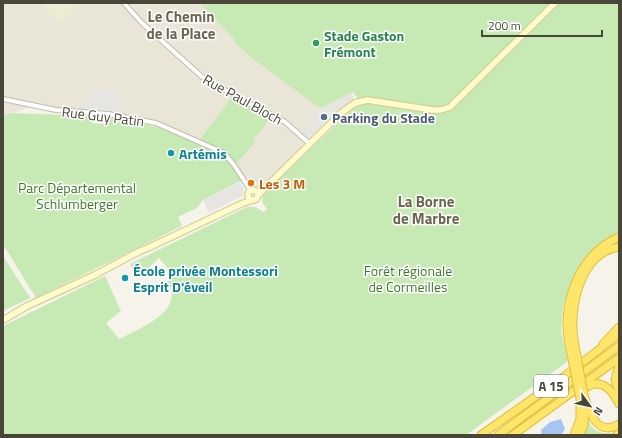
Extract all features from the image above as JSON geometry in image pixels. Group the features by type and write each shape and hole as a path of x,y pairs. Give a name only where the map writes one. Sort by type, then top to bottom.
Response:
{"highway":[{"path":"580,435 585,420 582,396 571,342 566,328 569,305 578,276 593,254 619,237"},
{"path":"571,342 575,299 580,283 586,272 598,258 610,249 619,247"},
{"path":"599,350 607,337 619,327"},
{"name":"A 15","path":"481,435 562,378 619,334"},
{"name":"A 15","path":"498,435 619,346"},
{"path":"513,435 619,358"},
{"path":"619,365 615,380 619,392"},
{"path":"544,413 593,384 602,384 608,387 619,404"},
{"path":"582,396 591,420 595,426 607,431 613,430 619,424"},
{"path":"574,435 580,419 582,396"}],"street":[{"name":"Rue Paul Bloch","path":"124,3 142,24 201,76 285,122 310,144"},
{"path":"3,320 93,276 104,268 241,204 267,185 341,113 355,102 367,100 441,110 450,106 458,100 555,3"},
{"name":"Rue Guy Patin","path":"3,99 56,110 108,114 156,124 224,153 234,165 253,195"}],"shaded area":[{"path":"3,3 321,3 356,105 335,125 259,187 252,189 226,153 182,132 140,117 37,105 3,116"},
{"path":"41,3 82,3 59,24"},
{"path":"98,89 111,91 125,99 115,114 88,111 81,106"},
{"name":"Parking du Stade","path":"352,94 343,108 313,138 307,138 300,131 306,128 320,109"},
{"path":"240,182 244,189 242,196 209,213 203,200"}],"green space":[{"name":"Forêt régionale de Cormeilles","path":"203,3 619,3 619,234 615,235 591,255 575,277 563,306 561,331 568,361 466,435 3,435 3,326 105,276 121,311 106,323 119,339 158,318 171,302 171,292 167,282 172,273 159,258 147,269 136,276 130,264 247,207 255,207 264,212 267,209 262,202 263,194 360,102 353,92 320,108 253,59 234,42 235,40 202,6"},
{"path":"232,97 271,117 253,140 255,142 236,164 225,152 200,139"},
{"name":"Parc Départemental Schlumberger","path":"11,113 92,116 92,123 104,124 105,117 118,117 168,130 206,146 225,156 242,180 203,200 197,208 178,217 182,226 36,298 3,244 3,116"},
{"path":"3,256 30,298 3,311"},
{"path":"588,420 593,428 600,432 617,432 613,435 583,435"}],"water":[{"path":"561,419 565,429 561,435 542,435 541,430 550,422"}],"place":[{"name":"Stade Gaston Frémont","path":"316,43"},
{"name":"Parking du Stade","path":"324,117"},
{"name":"Artémis","path":"171,153"},
{"name":"Les 3 M","path":"251,183"},
{"name":"École privée Montessori Esprit D'éveil","path":"125,278"}],"district":[{"name":"Le Chemin de la Place","path":"181,24"},
{"name":"La Borne de Marbre","path":"426,210"}]}
